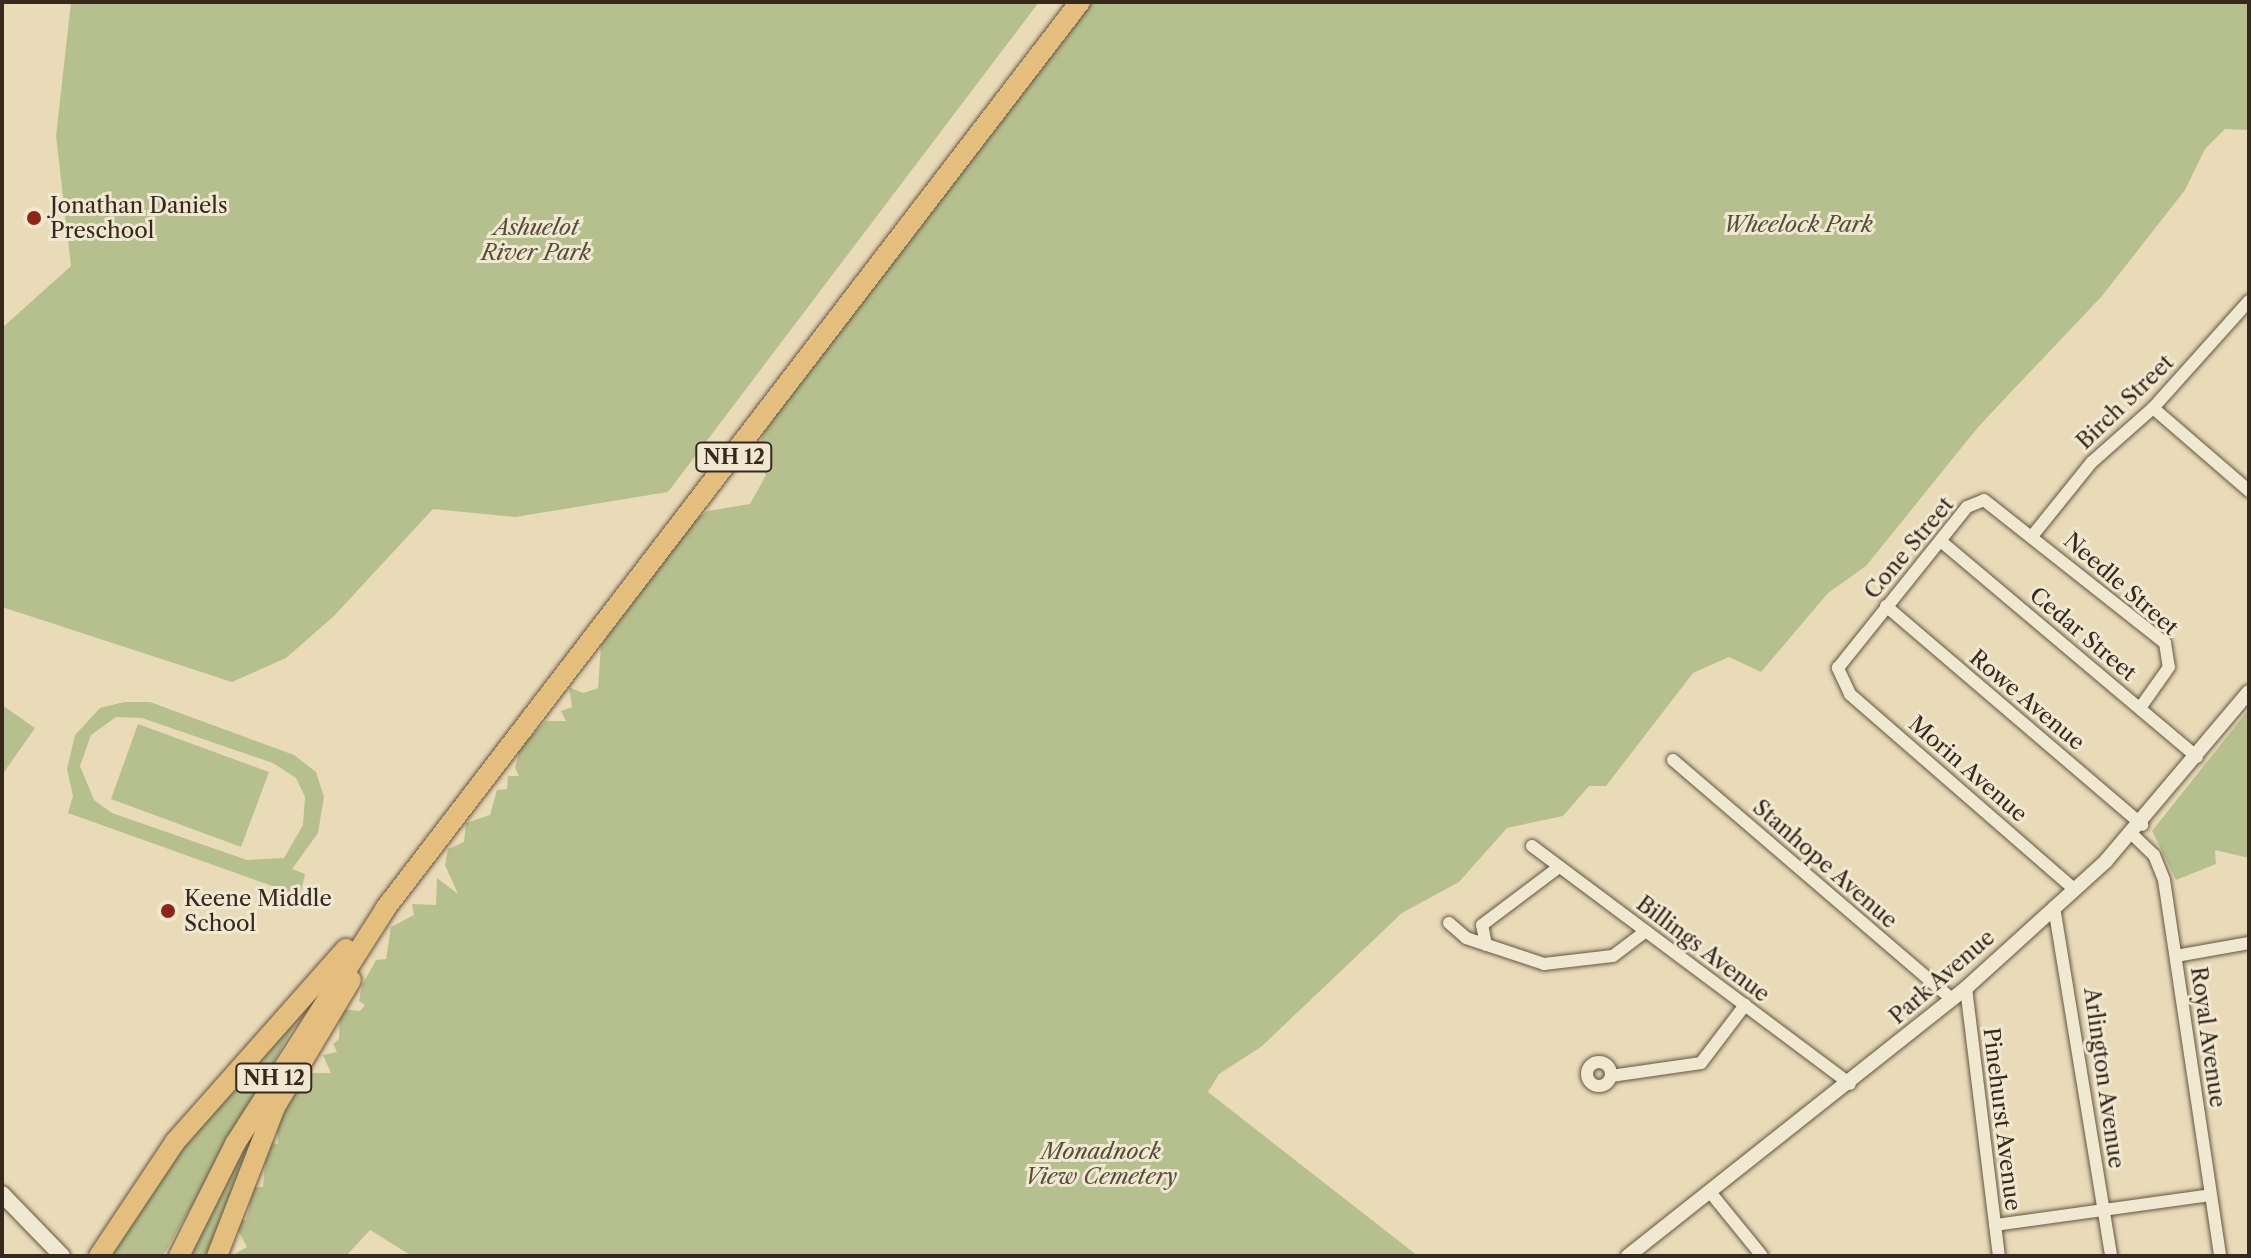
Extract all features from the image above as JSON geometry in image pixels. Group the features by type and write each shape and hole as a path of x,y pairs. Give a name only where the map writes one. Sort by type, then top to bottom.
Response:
{"highway":[{"name":"NH 12","path":"179,1256 291,1050 385,909 1080,2"},
{"path":"99,1256 175,1142 385,909"},
{"path":"217,1256 275,1107 385,909"}],"main road":[{"path":"2,1194 62,1256"}],"street":[{"name":"Birch Street","path":"2033,535 2092,462 2153,408 2249,301"},
{"path":"2153,408 2249,491"},
{"name":"Cone Street","path":"1838,677 1843,658 1943,543 1967,507 1984,500 2033,535"},
{"name":"Needle Street","path":"2033,535 2170,651 2169,667 2140,708"},
{"name":"Cedar Street","path":"1943,543 2197,757"},
{"name":"Rowe Avenue","path":"1886,606 2137,830"},
{"name":"Morin Avenue","path":"1838,677 2074,889"},
{"name":"Park Avenue","path":"1628,1256 1850,1084 1966,988 2137,830 2249,692"},
{"name":"Stanhope Avenue","path":"1673,760 1952,999"},
{"name":"Royal Avenue","path":"2137,830 2160,867 2220,1256"},
{"name":"Billings Avenue","path":"1532,846 1850,1084"},
{"path":"1486,945 1482,925 1559,867"},
{"name":"Arlington Avenue","path":"2054,907 2111,1256"},
{"path":"1449,923 1486,945 1524,960 1566,964 1613,956 1646,931"},
{"path":"2176,956 2249,943"},
{"name":"Pinehurst Avenue","path":"1966,988 1999,1256"},
{"path":"1611,1076 1701,1063 1745,1005"},
{"path":"1710,1192 1762,1256"},
{"path":"1995,1225 2210,1195"}],"green space":[{"name":"Ashuelot River Park","path":"71,2 1039,2 668,492 515,517 433,509 334,616 286,658 232,682 2,607 2,328 71,266 56,136"},
{"path":"1089,2 2249,2 2249,130 2225,129 2205,149 2185,190 2102,296 1979,426 1866,566 1828,593 1761,672 1729,657 1693,673 1606,786 1589,786 1563,816 1507,828 1459,882 1402,913 1261,1047 1219,1074 1208,1092 1418,1256 412,1256 370,1230 346,1256 231,1256 247,1247 234,1223 238,1217 246,1221 254,1187 263,1187 267,1142 278,1144 277,1125 300,1073 331,1073 323,1055 337,1052 333,1044 339,1039 340,1009 360,1011 365,1005 359,1001 362,985 376,960 386,959 391,927 414,915 412,904 436,905 437,878 458,894 445,865 448,849 464,842 466,823 490,815 497,790 507,789 508,776 519,776 515,768 520,748 546,721 566,721 561,711 572,707 569,687 583,693 598,688 601,645 695,520 708,511 750,504 766,475 755,455 768,423"},
{"path":"124,702 150,702 294,755 316,772 324,797 318,833 292,869 305,874 300,896 68,813 73,796 67,769 75,735 100,708","holes":["116,717 142,718 273,763 296,778 305,797 303,825 284,858 247,860 112,813 94,800 80,766 91,735"]},
{"path":"2,705 35,728 2,775"},
{"path":"2249,709 2249,858 2215,850 2216,864 2176,880 2152,831"},
{"path":"138,724 269,772 241,847 111,799"},
{"path":"303,1010 163,1256 103,1256 160,1175"},
{"path":"274,1098 212,1256 187,1256 209,1210"}],"place":[{"name":"Jonathan Daniels Preschool","path":"34,218"},
{"name":"Keene Middle School","path":"168,911"}],"park label":[{"name":"Wheelock Park","path":"1798,225"},
{"name":"Monadnock View Cemetery","path":"1101,1164"}]}
